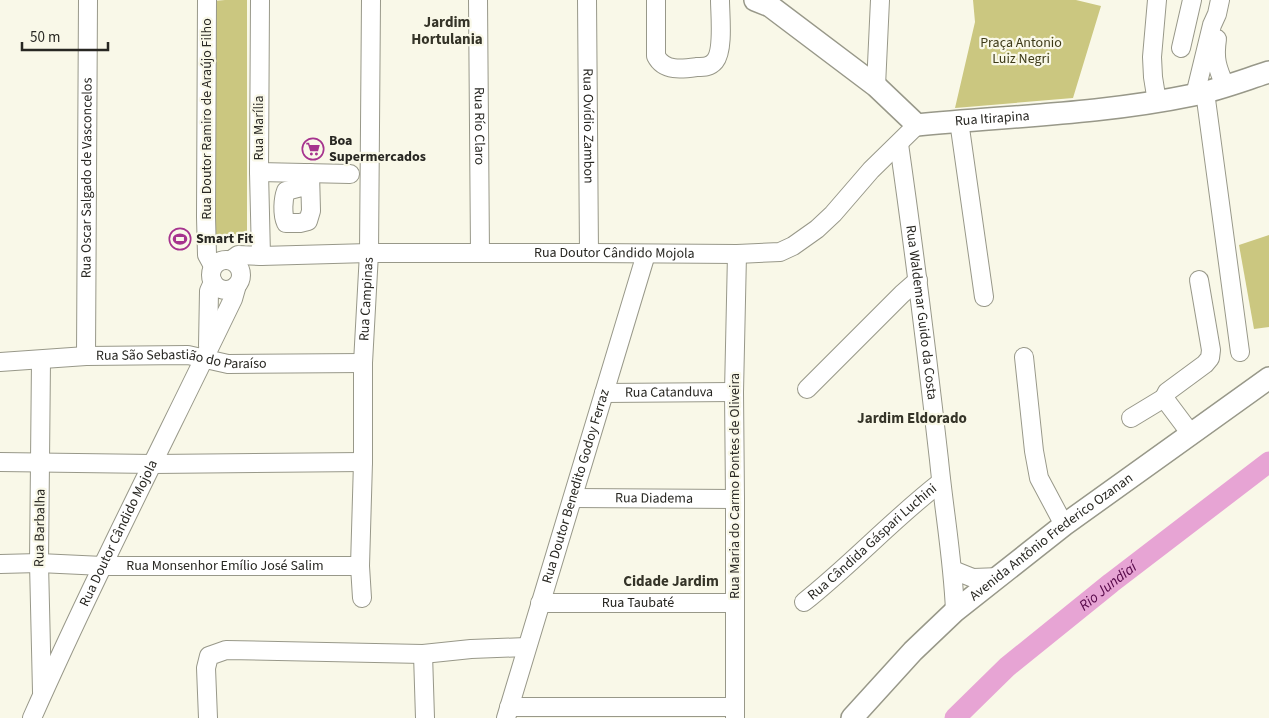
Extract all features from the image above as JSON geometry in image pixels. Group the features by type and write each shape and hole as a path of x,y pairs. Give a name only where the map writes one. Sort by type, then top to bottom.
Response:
{"main road":[{"path":"755,0 770,6 876,86 917,125"},
{"name":"Rua Itirapina","path":"917,125 1081,112 1157,102 1200,93 1269,72"},
{"name":"Avenida Antônio Frederico Ozanan","path":"852,718 913,651 955,611 1064,526 1269,378"}],"street":[{"name":"Rua Oscar Salgado de Vasconcelos","path":"86,356 88,0"},
{"name":"Rua Doutor Ramiro de Araújo Filho","path":"207,0 206,217 207,255 213,274"},
{"name":"Rua Marília","path":"260,0 259,172 262,256"},
{"name":"Rua Campinas","path":"362,598 360,566 364,462 363,363 369,253 371,0"},
{"name":"Rua Río Claro","path":"478,0 480,253"},
{"name":"Rua Ovídio Zambon","path":"587,0 589,252"},
{"path":"656,0 656,56 667,67 678,70 708,66 715,61 720,45 720,0"},
{"path":"876,86 880,0"},
{"path":"1157,0 1152,57 1157,102"},
{"path":"1181,48 1192,0"},
{"path":"1219,7 1219,26 1215,55 1217,67 1225,86"},
{"path":"1219,7 1212,25 1200,93 1240,352"},
{"path":"959,121 984,297"},
{"name":"Rua Doutor Cândido Mojola","path":"206,354 209,291 218,262 224,259 231,260 238,255 369,253 589,252 737,254 780,252 800,242 817,229 871,170 917,125"},
{"name":"Rua Waldemar Guido da Costa","path":"899,144 918,280 953,570 955,611"},
{"path":"259,172 310,179 350,174"},
{"name":"Rua Doutor Benedito Godoy Ferraz","path":"507,713 646,254"},
{"name":"Rua Maria do Carmo Pontes de Oliveira","path":"735,712 734,392 737,254"},
{"name":"Rua Doutor Cândido Mojola","path":"32,718 103,566 233,299 239,281 262,256"},
{"path":"213,274 219,288 229,290 239,281 238,265 231,260"},
{"path":"807,389 918,280"},
{"path":"1131,418 1164,398 1167,392 1205,364 1210,358 1211,350 1199,280"},
{"name":"Rua São Sebastião do Paraíso","path":"0,362 86,356 206,354 228,364 363,363"},
{"path":"1024,357 1034,451 1039,478 1064,526"},
{"name":"Rua Barbalha","path":"41,360 41,462 38,563 42,696"},
{"name":"Rua Catanduva","path":"604,393 734,392"},
{"path":"1164,398 1190,434"},
{"path":"0,462 154,464 364,462"},
{"name":"Rua Cândida Gáspari Luchini","path":"804,602 916,501 941,482"},
{"name":"Rua Diadema","path":"572,498 735,499"},
{"name":"Rua Monsenhor Emílio José Salim","path":"0,564 360,566"},
{"path":"953,570 973,578 1000,577"},
{"name":"Rua Taubaté","path":"540,602 735,603"},
{"path":"208,718 206,668 209,656 226,650 423,654 471,649 526,647"},
{"path":"423,654 426,718"},
{"path":"507,713 735,712"}],"green space":[{"path":"247,0 247,235 213,238 214,1"},
{"name":"Praça Antonio Luiz Negri","path":"973,0 1076,0 1101,6 1073,98 955,108 975,22"},
{"path":"1269,235 1269,327 1254,329 1239,245"}],"waterway":[{"name":"Rio Jundiaí","path":"955,718 1007,667 1111,583 1269,462"}],"place":[{"name":"Boa Supermercados","path":"313,149"},
{"name":"Smart Fit","path":"180,239"}],"district":[{"name":"Jardim Hortulania","path":"447,30"},
{"name":"Jardim Eldorado","path":"912,418"},
{"name":"Cidade Jardim","path":"671,581"}]}
